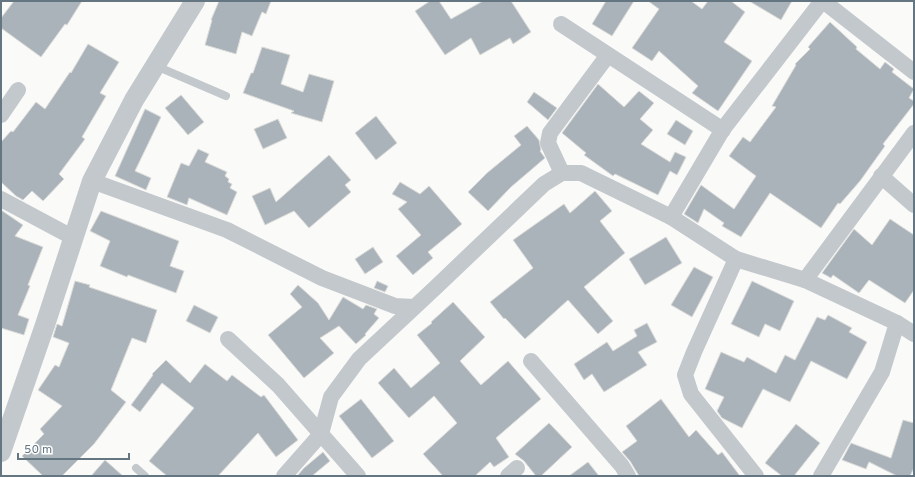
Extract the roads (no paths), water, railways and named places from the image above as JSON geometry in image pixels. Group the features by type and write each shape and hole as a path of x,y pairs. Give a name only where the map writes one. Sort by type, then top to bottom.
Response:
{"street":[{"path":"1,452 45,325 92,181 134,100 195,1"},
{"path":"671,216 723,130 822,1 914,72"},
{"path":"561,24 723,130"},
{"path":"562,173 548,143 550,133 608,55"},
{"path":"1,115 18,90"},
{"path":"805,280 914,133"},
{"path":"284,476 321,434 331,397 359,359 544,184 562,173 581,173 671,216 736,259 805,280 897,323 914,334"},
{"path":"881,176 914,205"},
{"path":"92,181 227,230 322,278 395,306 414,307"},
{"path":"1,199 74,238"},
{"path":"736,259 685,375 691,394 756,476"},
{"path":"821,476 882,372 897,323"},
{"path":"228,339 278,385 358,476"},
{"path":"531,361 622,466 628,476"}],"lane":[{"path":"156,66 226,96"},
{"path":"136,468 145,476"}]}
